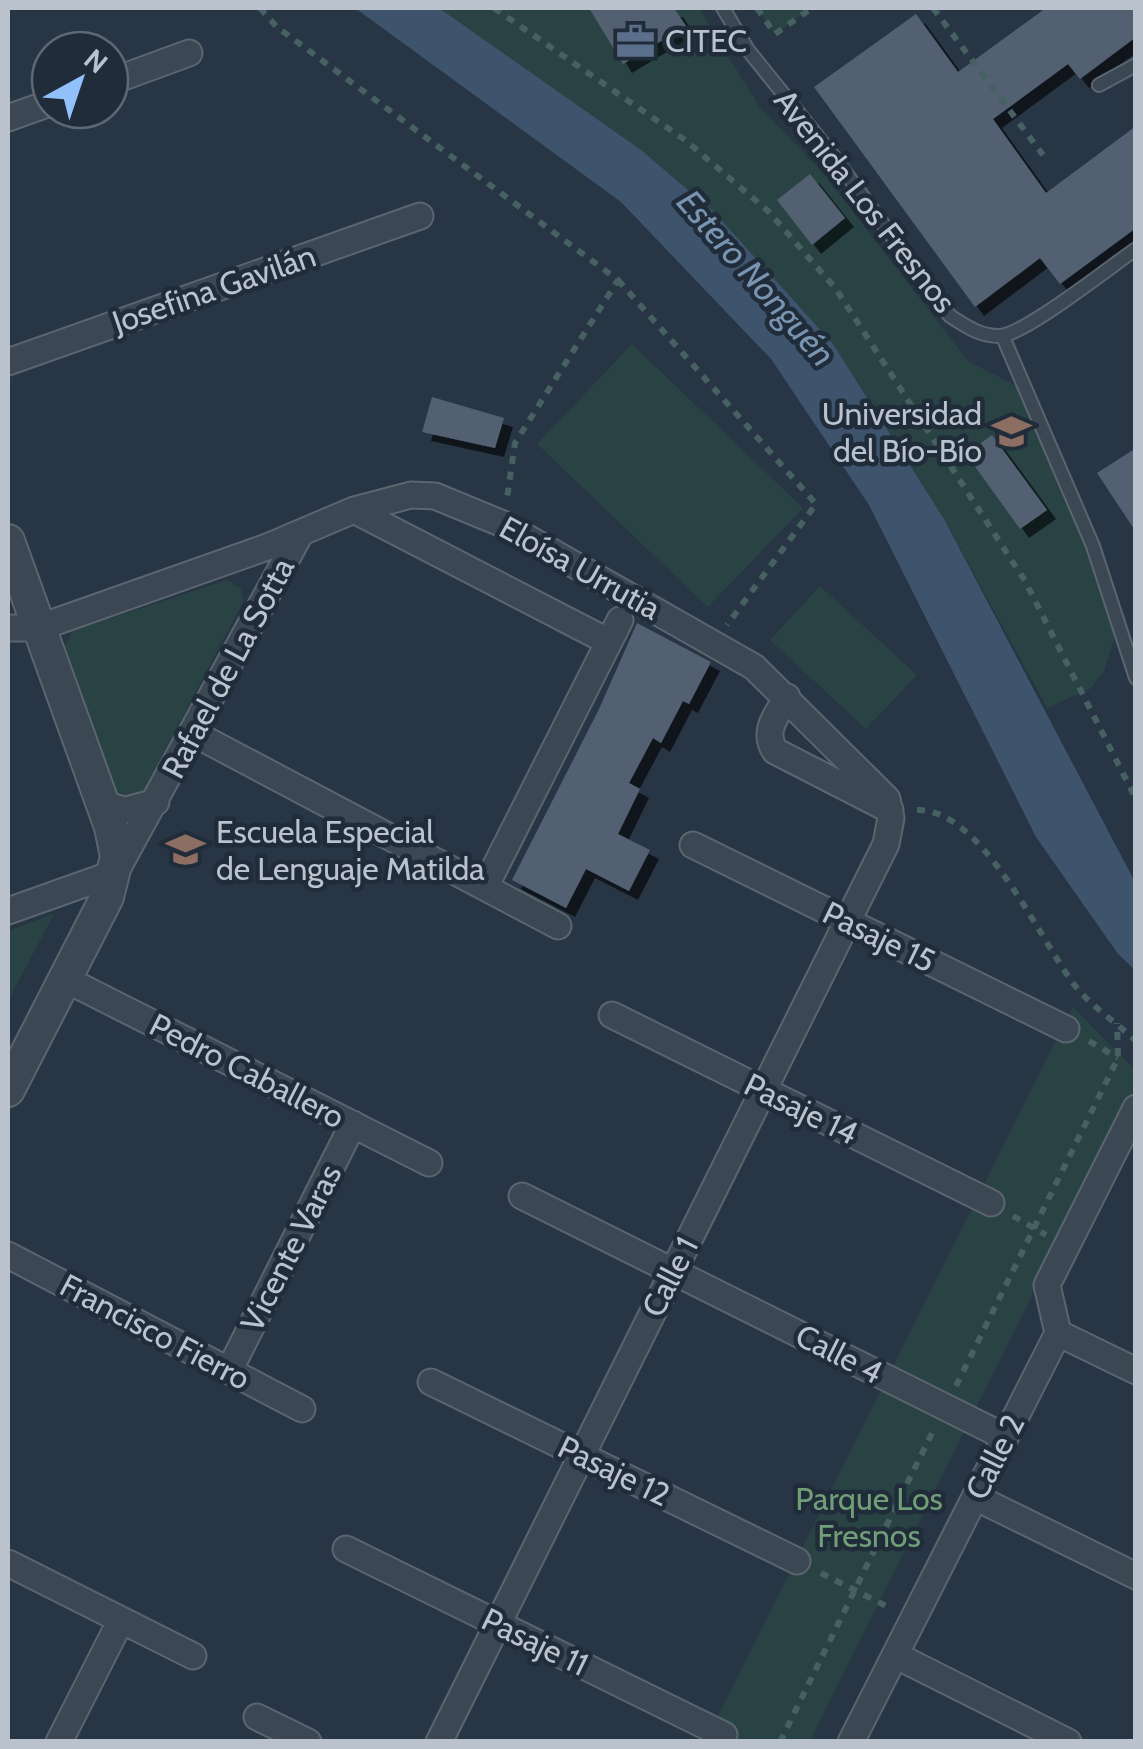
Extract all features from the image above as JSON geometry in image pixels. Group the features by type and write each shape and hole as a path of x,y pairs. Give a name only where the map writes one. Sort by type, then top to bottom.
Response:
{"street":[{"path":"130,75 189,54"},
{"name":"Josefina Gavilán","path":"8,362 420,216"},
{"name":"Eloísa Urrutia","path":"23,628 300,534 354,510 411,495 435,496 503,524 714,643 754,667 787,697"},
{"name":"Eloísa Urrutia","path":"354,510 615,631 485,887"},
{"name":"Rafael de La Sotta","path":"8,1090 115,872 300,534"},
{"path":"8,541 23,628 103,805 115,842 115,872 8,911"},
{"path":"787,697 880,789 891,810 775,751 768,734 787,697"},
{"path":"193,733 558,926"},
{"name":"Rafael de La Sotta","path":"103,805 126,810 156,802"},
{"name":"Calle 1","path":"438,1742 890,835 891,810"},
{"name":"Pasaje 15","path":"693,845 1066,1029"},
{"name":"Pedro Caballero","path":"65,979 428,1163"},
{"name":"Pasaje 14","path":"612,1015 991,1203"},
{"path":"1136,1108 1047,1284 1058,1333 1136,1371"},
{"name":"Vicente Varas","path":"230,1371 354,1124"},
{"name":"Calle 4","path":"522,1196 1005,1438"},
{"name":"Francisco Fierro","path":"8,1255 302,1409"},
{"name":"Calle 2","path":"852,1742 1058,1333"},
{"name":"Pasaje 12","path":"430,1382 797,1561"},
{"path":"975,1497 1136,1576"},
{"name":"Pasaje 11","path":"346,1549 724,1735"},
{"path":"8,1562 193,1656"},
{"path":"60,1742 121,1620"},
{"path":"895,1656 1068,1742"},
{"path":"257,1717 308,1742"}],"lane":[{"name":"Avenida Los Fresnos","path":"723,8 748,50 834,157 950,316 974,332 1003,336"},
{"path":"1099,85 1136,65"},
{"path":"1136,249 1027,325 1003,336 1093,546 1136,678"}],"path":[{"path":"260,8 278,27 618,280 816,504 714,643"},
{"path":"494,8 685,140 768,211 836,289 1025,581 1136,799"},
{"path":"756,8 775,34 812,8"},
{"path":"933,8 1042,155"},
{"path":"503,524 516,443 618,280"},
{"path":"891,810 934,810 972,835 1087,1001 1136,1042"},
{"path":"991,1203 1068,1246"},
{"path":"797,1561 913,1620"}],"green space":[{"path":"439,8 699,8 759,106 824,174 968,361 1015,385 1108,581 1116,632 1104,672 1090,689 1047,708 944,519 833,344 714,212"},
{"path":"757,8 812,8 775,34"},
{"path":"632,344 803,508 708,607 537,444"},
{"path":"227,580 241,589 243,602 141,796 117,793 65,645 72,631"},
{"path":"820,586 917,675 866,729 770,640"},
{"path":"54,914 8,1001 8,931"},
{"name":"Parque Los Fresnos","path":"1073,1007 1135,1070 1135,1088 810,1741 705,1742"}],"water":[{"name":"Estero Nonguén","path":"355,8 439,8 641,150 714,212 833,344 944,519 1135,882 1135,970 1118,954 1036,837 869,505 771,359 621,202"}],"building":[{"name":"CITEC","path":"589,8 674,8 686,26 623,64"},
{"path":"1046,8 1136,8 1136,37 1080,79 1068,64 993,119 1046,193 1136,126 1136,228 1060,284 1040,258 975,307 814,87 916,14 958,72"},
{"path":"810,174 845,218 812,245 777,200"},
{"path":"432,397 504,418 495,448 422,432"},
{"path":"992,435 1047,510 1020,529 966,454"},
{"path":"1136,448 1136,532 1097,473"},
{"path":"637,623 711,662 689,704 683,701 661,743 653,738 629,783 640,789 618,834 650,850 629,891 586,869 566,908 512,880 599,709"}],"place":[{"name":"CITEC","path":"635,41"},
{"name":"Universidad del Bío-Bío","path":"1012,432"},
{"name":"Escuela Especial de Lenguaje Matilda","path":"186,850"}]}
